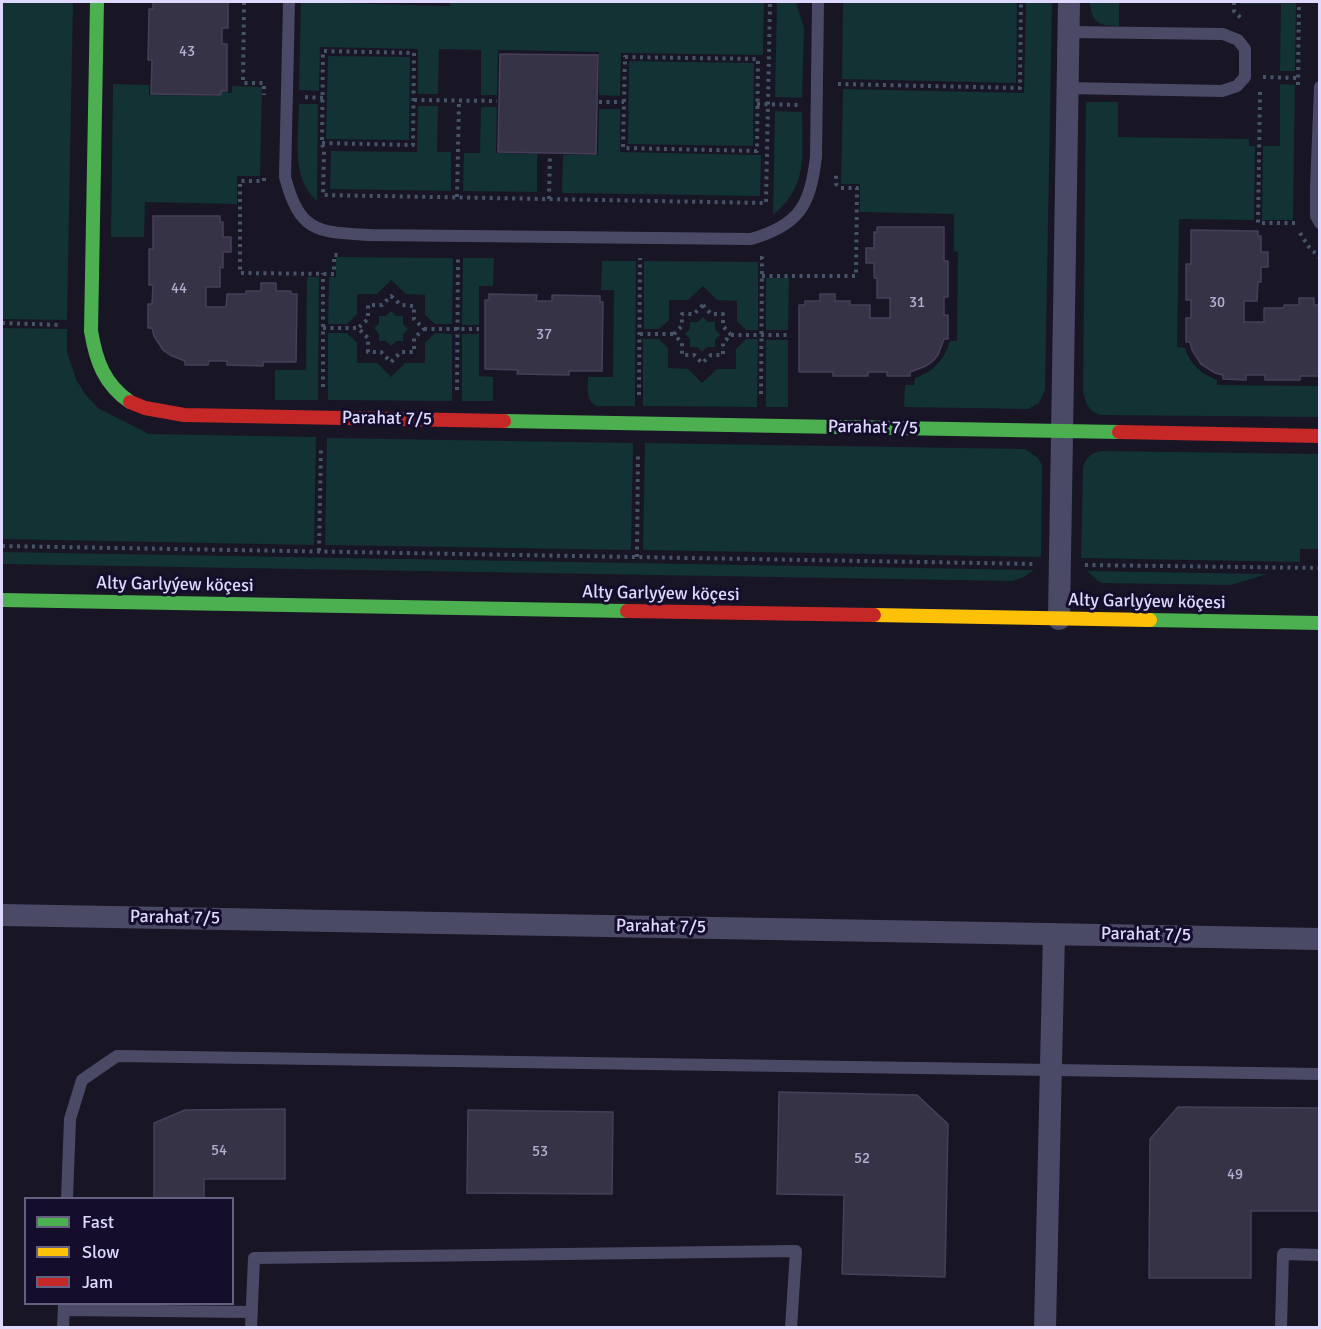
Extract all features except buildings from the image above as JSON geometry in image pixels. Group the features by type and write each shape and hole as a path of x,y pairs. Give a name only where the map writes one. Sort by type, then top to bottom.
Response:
{"street":[{"name":"Parahat 7/5","path":"97,2 91,331 94,355 104,379 119,396 135,406 157,413 184,415 1320,436"},
{"path":"1059,619 1069,2"},
{"name":"Alty Garlyýew köçesi","path":"2,600 1320,623"},
{"name":"Parahat 7/5","path":"2,915 1320,939"},
{"path":"1045,1328 1054,933"}],"lane":[{"path":"289,2 285,177 292,202 301,217 315,227 332,233 370,235 751,239 772,233 788,223 804,206 813,179 816,157 818,2"},
{"path":"1067,88 1222,91 1237,86 1245,77 1245,49 1238,40 1223,34 1068,32"},
{"path":"1320,87 1316,188 1317,216 1320,223"},
{"path":"68,1197 70,1119 82,1080 117,1056 1320,1074"},
{"path":"251,1328 254,1258 796,1251 791,1328"},
{"path":"1281,1328 1283,1254 1320,1255"},
{"path":"63,1328 64,1307 252,1312"}],"path":[{"path":"322,143 413,145 414,53 324,51 322,143 324,195 766,203 770,2"},
{"path":"837,95 837,84 1020,88 1022,2"},
{"path":"625,57 758,59 757,104 757,151 623,148 625,57"},
{"path":"1281,78 1299,78"},
{"path":"414,100 496,101"},
{"path":"457,197 459,100"},
{"path":"598,102 624,102"},
{"path":"757,104 802,105"},
{"path":"1259,146 1258,223 1297,223"},
{"path":"549,199 550,154"},
{"path":"762,276 856,276 857,188 840,188 836,184 836,173"},
{"path":"457,391 458,256"},
{"path":"639,396 640,257"},
{"path":"323,390 324,273"},
{"path":"323,328 358,328 368,319 368,305 382,305 391,296 401,305 414,306 414,319 424,329"},
{"path":"640,334 674,334 682,326 682,314 694,314 703,305 711,314 723,314 723,326 731,334 788,335"},
{"path":"2,324 67,325"},
{"path":"358,328 368,338 368,352 381,352 391,362 400,352 414,352 414,338 424,329 479,329"},
{"path":"674,334 682,343 682,355 694,355 702,363 711,355 723,355 723,343 731,334"},
{"path":"319,551 322,437"},
{"path":"637,557 639,443"},
{"path":"2,546 1038,564"},
{"path":"1084,565 1320,568"}],"green space":[{"path":"2,2 73,2 67,320 2,319"},
{"path":"301,2 450,6 450,2 764,2 763,55 621,53 620,96 599,95 599,52 498,50 497,95 481,95 481,50 439,49 438,94 418,94 418,49 320,47 319,91 299,90"},
{"path":"777,2 796,2 804,28 802,98 775,97"},
{"path":"843,2 1017,2 1016,83 842,79"},
{"path":"1026,2 1052,2 1045,390 1039,403 1028,409 904,407 905,385 914,385 915,378 933,368 941,359 950,341 957,341 958,252 954,251 954,214 860,212 860,184 841,184 843,89 1024,93"},
{"path":"1090,2 1119,2 1119,26 1097,22 1092,15"},
{"path":"1119,2 1226,2 1227,3"},
{"path":"1241,2 1296,2 1295,71 1280,71 1281,4 1241,4"},
{"path":"328,56 410,57 409,140 326,139"},
{"path":"629,61 754,63 753,146 628,144"},
{"path":"113,84 149,85 149,95 222,96 222,92 232,93 232,86 262,87 260,176 237,176 237,204 145,202 144,237 111,237"},
{"path":"1280,84 1295,85 1293,220 1262,220 1263,146 1280,146"},
{"path":"1086,102 1118,102 1118,137 1249,139 1249,146 1255,146 1254,220 1179,219 1177,347 1185,348 1193,364 1206,375 1217,380 1217,385 1319,386 1319,417 1101,415 1093,412 1088,406 1083,391"},
{"path":"299,104 318,104 317,201 308,191 299,168"},
{"path":"418,106 438,106 437,152 451,152 451,191 330,189 331,151 417,152"},
{"path":"481,107 497,107 496,153 537,154 537,192 463,191 464,153 480,153"},
{"path":"599,109 620,109 620,152 761,155 760,196 562,193 563,155 598,155"},
{"path":"775,111 802,112 802,155 798,181 793,193 773,215"},
{"path":"336,257 453,258 452,324 435,324 425,315 425,295 406,294 391,280 377,294 357,294 357,314 347,324 328,324 329,277 336,277"},
{"path":"463,258 494,258 493,286 479,286 479,325 462,325"},
{"path":"602,261 636,261 635,406 597,406 593,404 588,394 588,377 613,377 614,290 601,290"},
{"path":"644,261 758,262 758,330 746,330 737,321 737,301 717,300 703,286 688,300 669,300 669,320 659,329 644,329"},
{"path":"307,277 319,277 318,400 275,400 275,370 306,370"},
{"path":"766,278 789,278 788,330 766,330"},
{"path":"391,311 396,316 403,316 403,324 408,329 403,334 403,341 396,341 391,346 386,341 379,341 379,334 374,328 379,324 379,316 386,316"},
{"path":"703,317 708,322 715,322 715,329 720,335 715,340 715,347 707,347 702,352 697,347 690,347 690,339 685,334 690,329 690,322 698,322"},
{"path":"2,328 67,329 67,352 76,379 85,394 98,408 149,434 316,437 314,545 2,539"},
{"path":"328,333 347,333 357,343 357,363 377,363 391,377 405,363 425,363 425,343 435,333 452,334 452,401 328,400"},
{"path":"462,334 479,334 479,376 493,377 493,401 462,401"},
{"path":"643,339 659,339 668,348 668,368 688,369 702,383 717,369 736,369 736,349 746,339 758,339 757,407 643,406"},
{"path":"766,340 788,340 788,407 766,407"},
{"path":"327,438 633,443 631,550 325,545"},
{"path":"645,443 1025,449 1038,458 1042,465 1041,557 643,550"},
{"path":"1101,451 1319,454 1319,549 1300,549 1300,562 1081,558 1083,468 1089,456"},
{"path":"2,552 1034,570 1013,581 2,564"},
{"path":"1087,571 1267,574 1231,585 1103,583"}],"traffic: fast":[{"path":"97,2 91,331 103,371 114,388 130,402"},
{"path":"504,421 1119,432"},
{"path":"2,600 627,611"},
{"path":"1150,620 1320,623"}],"traffic: slow":[{"path":"874,615 1150,620"}],"traffic: jam":[{"path":"130,402 145,408 184,415 504,421"},
{"path":"1119,432 1320,436"},
{"path":"627,611 874,615"}]}
